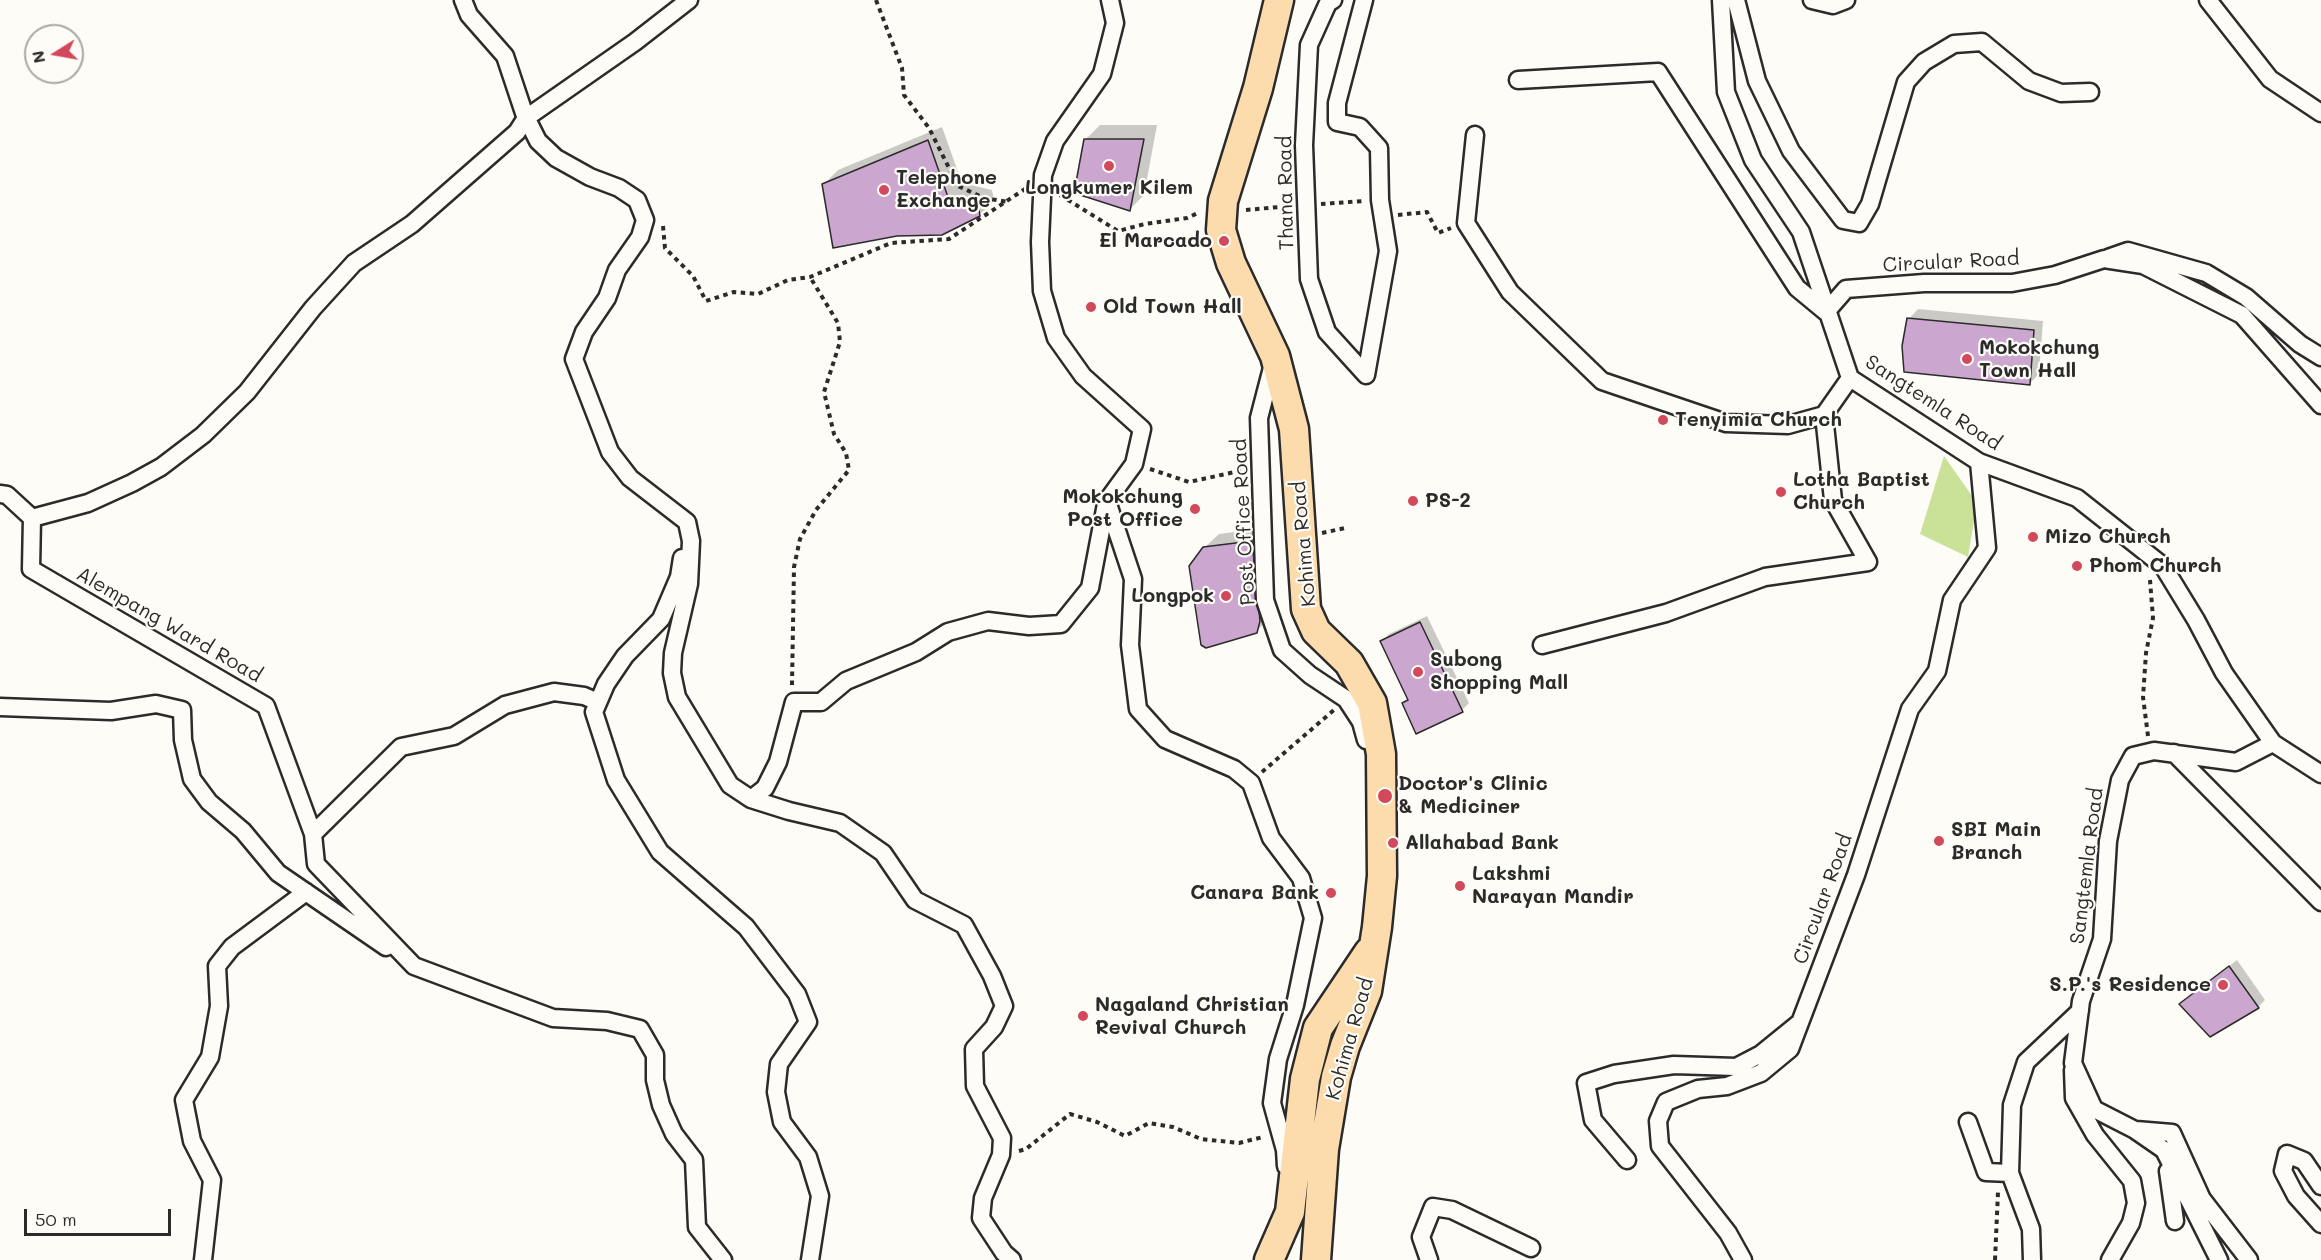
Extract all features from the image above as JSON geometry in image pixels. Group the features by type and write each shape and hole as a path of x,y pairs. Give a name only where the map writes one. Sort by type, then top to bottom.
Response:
{"highway":[{"name":"Kohima Road","path":"1279,0 1258,88 1223,201 1221,230 1231,263 1275,356 1294,429 1306,609 1316,631 1349,663 1372,703 1381,754 1382,876 1367,991 1345,1046 1336,1077 1324,1149 1316,1260"},
{"path":"1269,1260 1290,1212 1305,1079 1318,1028 1373,945"}],"street":[{"path":"463,0 469,15 505,56 526,118 538,141 556,158 590,177 619,188 637,200 645,220 640,237 617,270 607,298 584,332 574,359 610,452 630,478 687,522 691,541 689,584 673,653 672,673 677,697 730,785 751,799 840,823 883,853 915,900 964,926 992,976 1004,1006 994,1027 974,1049 975,1086 1002,1138 1001,1155 983,1198 981,1218 1004,1253 1012,1260"},
{"path":"0,494 7,495 32,518 88,503 160,467 203,435 247,392 313,308 354,263 421,216 517,132 526,118 635,42 689,0"},
{"path":"751,799 765,788 778,762 794,702 821,702 846,681 916,652 948,632 988,621 1029,626 1061,624 1090,588 1107,501 1134,464 1142,429 1083,376 1056,338 1042,291 1040,242 1043,175 1055,141 1102,74 1114,23 1110,0"},
{"name":"Thana Road","path":"1333,0 1328,3 1309,45 1304,145 1309,279 1327,333 1366,375 1388,251 1382,208"},
{"path":"1364,0 1337,103 1337,122 1360,127 1379,148 1382,208"},
{"name":"Sangtemla Road","path":"1722,0 1726,92 1753,160 1801,232 1850,378 1979,462 2077,498 2163,566 2196,620 2224,673 2273,743"},
{"path":"1736,0 1757,81 1791,151 1843,220 1859,223 1870,204 1906,82 1924,62 1954,45 1982,42 2029,81 2061,93 2090,92"},
{"path":"1812,0 1833,5 1846,0"},
{"path":"2208,0 2270,79 2321,113"},
{"path":"1518,80 1658,72 1797,288 1826,312"},
{"path":"1474,135 1466,223 1510,292 1602,381 1726,423 1788,425 1824,415 1850,378"},
{"path":"2104,259 2128,251 2206,273 2246,297 2300,344 2321,357"},
{"name":"Circular Road","path":"1826,312 1846,289 1924,283 2012,283 2055,274 2104,259 2143,265 2242,315 2321,405"},
{"name":"Post Office Road","path":"1275,356 1259,418 1265,600 1282,650 1310,675 1346,699 1361,722 1380,790"},
{"path":"1542,645 1666,612 1765,577 1868,562 1833,500 1824,415"},
{"name":"Circular Road","path":"1743,1260 1728,1233 1660,1146 1658,1121 1666,1102 1698,1089 1727,1086 1761,1073 1790,1049 1856,875 1910,709 1937,671 1952,600 1987,548 1979,462"},
{"path":"1107,501 1133,579 1130,645 1138,709 1165,739 1234,769 1251,783 1271,838 1301,878 1313,918 1295,1005 1278,1059 1272,1103 1278,1133 1285,1150 1290,1212"},
{"name":"Alempang Ward Road","path":"32,518 31,570 266,706 313,834 316,864 414,966 553,1018 607,1021 640,1029 655,1055 656,1080 661,1105 674,1134 693,1160 697,1227 723,1260"},
{"path":"687,522 679,577 661,619 625,656 606,684 594,712 616,780 660,852 746,927 797,994 808,1022 779,1065 776,1092 782,1122 808,1157 820,1196 810,1260"},
{"path":"313,834 401,747 454,736 505,705 554,692 584,696 598,702"},
{"path":"0,707 111,711 156,704 182,710 183,740 192,779 209,802 243,831 278,873 414,966"},
{"path":"2154,750 2236,762 2273,743 2321,774"},
{"name":"Sangtemla Road","path":"2110,1260 2124,1239 2136,1203 2132,1182 2095,1135 2074,1098 2073,1063 2080,1011 2103,939 2108,841 2120,780 2133,756 2154,750"},
{"path":"2174,753 2321,902"},
{"path":"203,1260 212,1180 192,1141 184,1100 210,1058 219,1006 217,966 232,947 306,892"},
{"path":"2032,1260 2031,1229 2010,1173 2012,1105 2026,1062 2080,1011"},
{"path":"1627,1160 1593,1120 1586,1083 1614,1074 1674,1065 1736,1067 1761,1054 1801,1021"},
{"path":"2073,1063 2094,1109 2135,1130 2164,1150 2219,1260"},
{"path":"1968,1122 1986,1172 2010,1173"},
{"path":"2135,1130 2172,1133 2202,1199 2249,1260"},
{"path":"2164,1150 2175,1221"},
{"path":"2321,1186 2304,1161 2287,1154 2283,1171 2296,1196 2321,1224"},
{"path":"1428,1260 1421,1237 1433,1207 1452,1210 1531,1248"}],"path":[{"path":"876,0 902,68 904,95 929,128 958,186 984,198 1008,202"},
{"path":"637,200 661,216 665,248 693,276 706,302 734,292 758,294 788,280 810,277 891,243 949,239 1008,202 1043,175 1054,191 1118,231 1145,224 1187,218 1223,201 1244,210 1307,205 1427,212 1438,233 1466,223"},
{"path":"794,702 790,671 794,643 794,567 800,539 816,510 849,470 846,453 834,434 824,392 840,342 838,323 810,277"},
{"path":"1134,464 1189,482 1259,467"},
{"path":"2146,553 2153,618 2146,654 2144,697 2147,735 2154,750"},
{"path":"1251,783 1346,699"},
{"path":"1001,1155 1026,1149 1070,1114 1097,1122 1125,1136 1149,1123 1173,1127 1201,1139 1239,1143 1278,1133"},
{"path":"1995,1260 1998,1184 2010,1173"}],"green space":[{"path":"1944,456 1977,503 1968,557 1920,534"}],"building":[{"name":"Longkumer Kilem","path":"1084,139 1144,139 1130,211 1074,193"},
{"name":"Telephone Exchange","path":"928,140 948,197 978,204 980,216 942,235 897,236 833,248 822,184"},
{"name":"Mokokchung Town Hall","path":"1907,318 2034,330 2030,385 1904,372 1902,346"},
{"name":"Longpok","path":"1252,541 1260,621 1257,633 1206,648 1201,645 1189,566 1203,547"},
{"path":"1420,622 1463,712 1416,734 1402,703 1408,700 1380,641"},
{"name":"S.P.'s Residence","path":"2229,966 2259,1008 2210,1037 2179,1004"}],"place":[{"name":"Longkumer Kilem","path":"1109,166"},
{"name":"Telephone Exchange","path":"884,190"},
{"name":"El Marcado","path":"1224,241"},
{"name":"Old Town Hall","path":"1091,307"},
{"name":"Mokokchung Town Hall","path":"1967,359"},
{"name":"Tenyimia Church","path":"1663,420"},
{"name":"Lotha Baptist Church","path":"1781,492"},
{"name":"PS-2","path":"1413,501"},
{"name":"Mokokchung Post Office","path":"1195,509"},
{"name":"Mizo Church","path":"2033,537"},
{"name":"Phom Church","path":"2077,566"},
{"name":"Longpok","path":"1226,596"},
{"name":"Subong Shopping Mall","path":"1418,672"},
{"name":"Doctor's Clinic & Mediciner","path":"1385,796"},
{"name":"SBI Main Branch","path":"1939,841"},
{"name":"Allahabad Bank","path":"1393,843"},
{"name":"Lakshmi Narayan Mandir","path":"1460,886"},
{"name":"Canara Bank","path":"1331,893"},
{"name":"S.P.'s Residence","path":"2223,985"},
{"name":"Nagaland Christian Revival Church","path":"1083,1016"}]}
